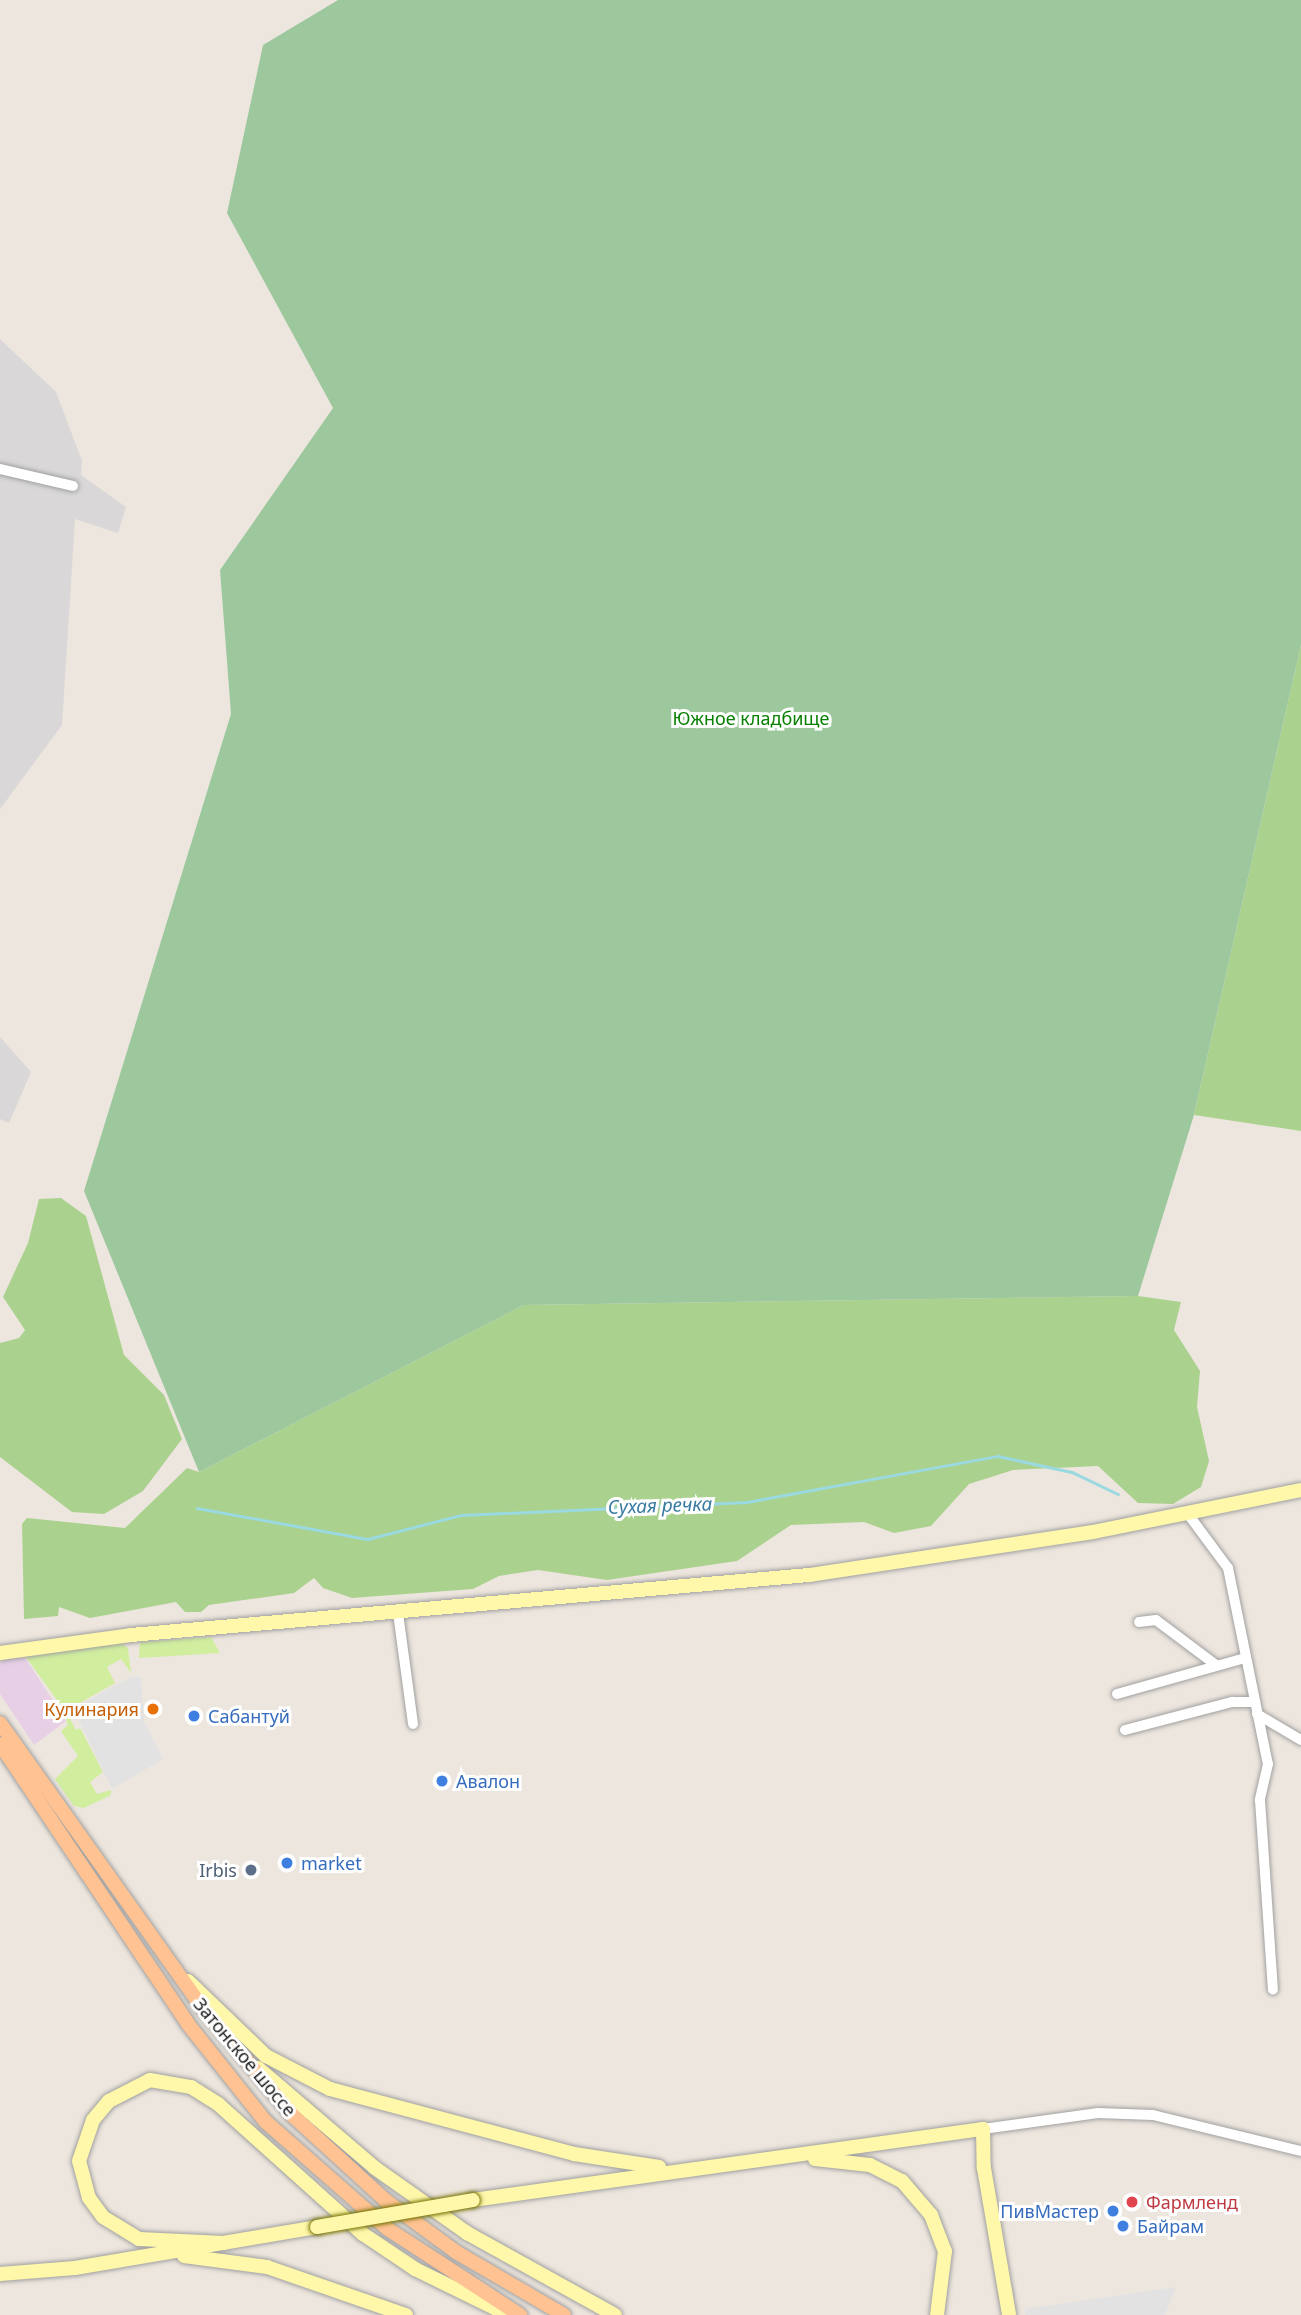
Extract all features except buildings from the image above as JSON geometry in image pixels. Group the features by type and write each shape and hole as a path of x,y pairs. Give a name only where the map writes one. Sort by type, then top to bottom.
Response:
{"main road":[{"path":"0,1654 61,1642 809,1575 1188,1514 1301,1490"},
{"name":"Затонское шоссе","path":"0,1723 167,1958 232,2045 292,2115 386,2200 456,2252 564,2315"},
{"name":"Затонское шоссе","path":"0,1744 188,2024 267,2122 388,2229 520,2315"},
{"path":"167,1958 244,2039 294,2074 330,2089 574,2154 642,2167 702,2168"},
{"path":"232,2045 375,2168 467,2233 615,2315"},
{"path":"224,2243 139,2239 103,2217 89,2198 79,2161 93,2120 109,2101 150,2080 191,2087 218,2104 363,2234 425,2275 509,2315"},
{"path":"0,2274 162,2254 473,2200 984,2129 984,2168 1009,2315"},
{"path":"783,2157 870,2165 902,2181 931,2214 944,2251 937,2315"},
{"path":"162,2254 267,2267 406,2315"}],"street":[{"path":"0,469 73,486"},
{"path":"1188,1514 1228,1568 1268,1764 1260,1800 1273,1990"},
{"path":"398,1613 413,1724"},
{"path":"1139,1622 1156,1620 1216,1665"},
{"path":"1117,1694 1245,1658"},
{"path":"1125,1730 1232,1702 1254,1702"},
{"path":"1257,1714 1301,1740"},
{"path":"984,2129 1098,2113 1153,2115 1301,2151"}],"shaded area":[{"path":"0,339 56,392 82,461 81,475 126,507 118,533 75,519 62,725 0,809"},
{"path":"0,1037 31,1072 9,1123 0,1119"},
{"path":"14,1655 26,1659 66,1721 34,1745 0,1694 0,1663"},
{"path":"131,1677 141,1677 144,1722 163,1759 112,1789 73,1708"},
{"path":"1176,2287 1165,2315 1025,2315 1025,2309"}],"green space":[{"name":"Южное кладбище","path":"338,0 1301,0 1301,645 1194,1115 1138,1296 524,1305 199,1472 84,1191 231,714 220,570 333,408 227,213 263,45"},
{"path":"1301,645 1301,1131 1194,1115"},
{"path":"61,1198 86,1216 124,1355 164,1395 182,1439 143,1491 104,1514 72,1512 0,1457 0,1343 19,1338 25,1330 3,1297 28,1243 39,1199"},
{"path":"1138,1296 1181,1302 1174,1330 1200,1371 1197,1407 1209,1461 1201,1487 1173,1504 1138,1503 1098,1466 1013,1470 969,1484 931,1526 894,1533 864,1522 791,1525 737,1561 607,1580 538,1570 499,1576 473,1589 352,1598 323,1588 314,1578 294,1593 209,1605 201,1612 185,1612 176,1602 90,1618 59,1607 58,1616 24,1619 22,1524 27,1518 125,1528 187,1468 199,1472 524,1305"},
{"path":"211,1637 220,1653 139,1658 140,1642"},
{"path":"120,1642 128,1648 131,1673 121,1659 107,1667 115,1683 71,1708 71,1721 76,1730 80,1728 103,1772 90,1782 97,1794 111,1790 111,1795 84,1808 74,1806 55,1779 78,1756 61,1731 68,1725 62,1707 26,1657"}],"waterway":[{"name":"Сухая речка","path":"197,1508 368,1539 461,1515 747,1502 998,1456 1072,1472 1118,1494"}],"place":[{"name":"Кулинария","path":"153,1709"},
{"name":"Сабантуй","path":"194,1716"},
{"name":"Авалон","path":"442,1781"},
{"name":"market","path":"287,1863"},
{"name":"Irbis","path":"251,1870"},
{"name":"Фармленд","path":"1132,2202"},
{"name":"ПивМастер","path":"1113,2211"},
{"name":"Байрам","path":"1123,2226"}]}
